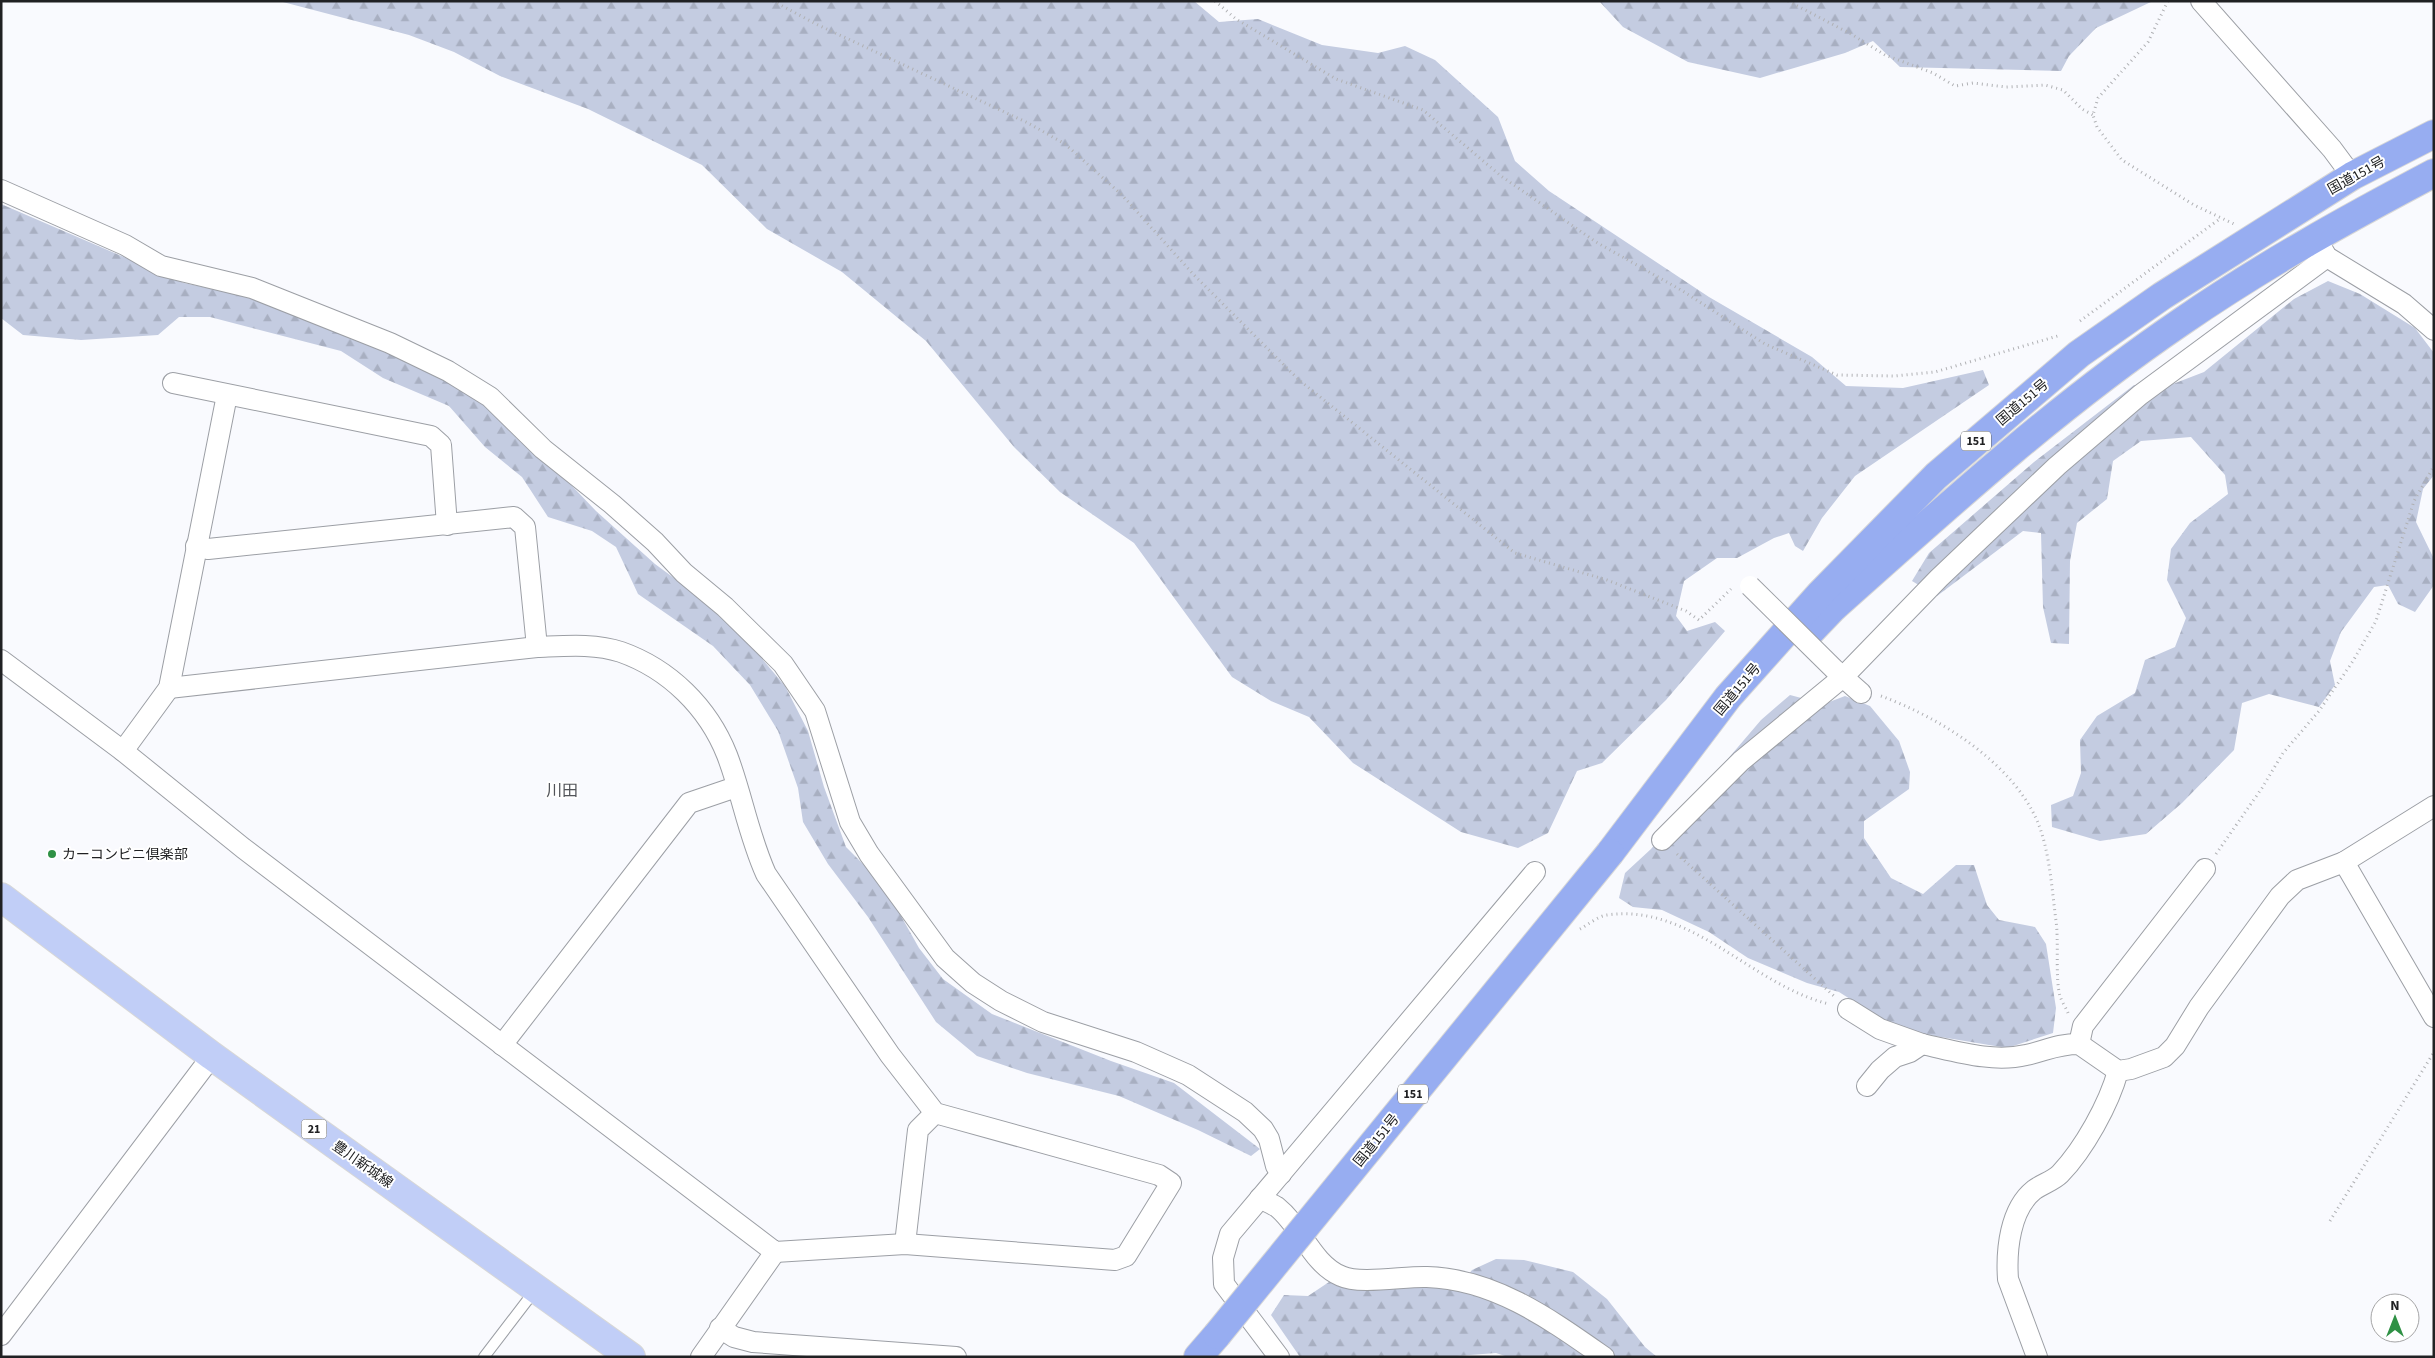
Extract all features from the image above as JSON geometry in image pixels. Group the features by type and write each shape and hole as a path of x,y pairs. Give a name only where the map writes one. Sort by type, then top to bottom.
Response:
{"highway":[{"name":"国道151号","path":"1610,853 1728,697 1820,594 1936,476 2080,354 2162,296 2352,176 2434,134"},
{"name":"国道151号","path":"1198,1357 1610,853 1739,706 1832,609 2028,437 2172,328 2263,267 2321,247 2434,173"}],"main road":[{"name":"豊川新城線","path":"1,897 212,1056 631,1357"}],"street":[{"path":"2201,1 2332,149 2352,176"},
{"path":"1,190 126,245 161,266 252,288 390,343 448,371 490,397 543,450 612,504 654,542 684,573 725,607 783,664 815,711 850,822 869,854 946,958 973,983 1001,1002 1043,1022 1136,1052 1188,1076 1237,1106 1263,1129 1269,1139 1276,1166 1281,1174"},
{"path":"1662,840 1741,761 1838,673 2057,466 2140,395 2321,247 2404,304 2434,330"},
{"path":"174,383 431,436 441,445 447,525"},
{"path":"123,751 169,688 227,395"},
{"path":"196,546 208,549 514,517 524,527 537,647"},
{"path":"1750,586 1838,673 1861,693"},
{"path":"1,660 123,751 243,848 775,1252 905,1244 1115,1260 1126,1256 1172,1183 1159,1175 934,1113 890,1055 766,874 753,844 727,755 709,718 688,693 650,665 619,651 576,645 537,647 169,688"},
{"path":"502,1045 689,803 736,787"},
{"path":"1848,1009 1880,1029 1922,1044 1989,1057 2025,1056 2050,1046 2073,1044 2118,1071 2132,1069 2164,1057 2175,1046 2199,1007 2280,896 2297,880 2344,862 2434,806"},
{"path":"2344,862 2434,1017"},
{"path":"2073,1044 2084,1026 2205,869"},
{"path":"1280,1357 1224,1284 1223,1258 1230,1234 1536,872"},
{"path":"1867,1086 1880,1070 1895,1057 1910,1052 1922,1044"},
{"path":"1,1335 212,1056"},
{"path":"2037,1357 2008,1279 2012,1234 2017,1213 2026,1198 2036,1189 2059,1176 2074,1157 2113,1089 2118,1071"},
{"path":"905,1244 918,1130 934,1113"},
{"path":"1260,1198 1277,1208 1328,1268 1342,1277 1364,1280 1427,1277 1462,1280 1485,1287 1539,1312 1604,1357"},
{"path":"701,1357 775,1252"},
{"path":"720,1328 734,1337 753,1342 956,1357"}],"lane":[{"path":"484,1357 537,1288"}],"path":[{"path":"773,1 816,24 1028,122 1065,144 1122,196 1193,274 1298,380 1515,553 1607,580 1686,611 1699,620 1741,579 1750,586"},
{"path":"1215,1 1236,19 1336,79 1423,110 1501,176 1596,242 1681,290 1765,344 1837,375 1894,376 1935,372 2034,341 2059,337 2066,331"},
{"path":"1788,1 1851,34 1885,55 1932,73 1955,86 1973,83 2006,87 2045,85 2063,90 2082,109 2093,115"},
{"path":"2168,1 2148,42 2098,98 2093,115 2097,127 2122,160 2194,205 2240,226 2248,240"},
{"path":"2074,326 2222,218"},
{"path":"2205,869 2262,788 2283,753 2319,711 2353,661 2376,621 2414,502 2434,466"},
{"path":"1861,693 1877,694 1907,705 1958,734 2001,770 2026,802 2040,828 2050,873 2057,927 2060,995 2068,1013 2073,1044"},
{"path":"1662,840 1848,1009"},
{"path":"1575,932 1605,915 1645,915 1670,921 1769,978 1822,1002 1848,1009"},
{"path":"2330,1221 2434,1052"}],"green space":[{"path":"279,1 1194,1 1219,22 1258,19 1322,45 1378,53 1405,46 1435,60 1498,117 1515,161 1549,191 1709,297 1812,357 1846,386 1903,388 1983,370 1989,385 1855,476 1822,518 1803,551 1795,546 1789,533 1774,538 1737,558 1717,558 1684,581 1676,616 1687,631 1715,622 1725,631 1666,700 1602,763 1577,771 1548,833 1518,848 1461,832 1353,763 1309,717 1271,701 1232,677 1134,543 1060,492 1014,447 926,341 842,272 767,229 702,165 588,109 500,76 454,52 409,35"},
{"path":"1599,1 2153,1 2096,28 2069,56 2061,71 1900,67 1873,41 1845,53 1760,78 1688,62 1623,27"},
{"path":"1,204 184,283 241,295 388,350 489,399 596,511 655,564 727,617 785,686 808,731 824,787 846,847 876,877 892,900 919,948 943,979 992,1014 1111,1061 1174,1083 1260,1149 1251,1156 1198,1130 1119,1096 1027,1073 977,1056 936,1022 868,917 828,864 803,822 798,788 778,731 750,685 713,646 638,594 616,547 592,531 548,517 522,477 485,447 449,406 383,378 341,351 210,317 179,317 158,335 81,340 23,335 1,318"},
{"path":"2328,281 2360,294 2415,328 2434,353 2434,475 2423,489 2416,522 2434,559 2434,585 2415,612 2398,604 2388,585 2374,587 2341,632 2330,661 2335,685 2319,707 2269,694 2242,703 2234,750 2182,803 2146,834 2100,841 2052,827 2051,805 2073,796 2081,773 2080,740 2097,716 2135,693 2145,660 2175,647 2186,618 2167,580 2171,549 2190,523 2228,494 2225,475 2191,437 2141,441 2113,461 2107,499 2077,523 2070,561 2069,644 2051,643 2043,607 2041,533 2023,531 1937,596 1912,581 1929,553 2034,462 2134,385 2165,387 2204,372 2294,299"},
{"path":"1790,695 1824,704 1845,696 1870,706 1899,741 1910,772 1909,789 1864,821 1864,838 1891,878 1923,894 1956,865 1974,865 1987,905 1999,920 2035,927 2046,944 2056,1008 2053,1033 2007,1048 1899,1030 1839,992 1807,983 1748,958 1709,932 1662,910 1633,907 1619,898 1625,873 1651,849 1761,720"},
{"path":"1496,1259 1524,1260 1573,1272 1607,1299 1645,1347 1657,1357 1508,1357 1496,1353 1444,1357 1300,1357 1271,1315 1284,1295 1308,1296 1329,1282 1461,1284 1472,1270"}],"place":[{"name":"カーコンビニ倶楽部","path":"52,854"}],"district":[{"name":"川田","path":"562,790"}]}
